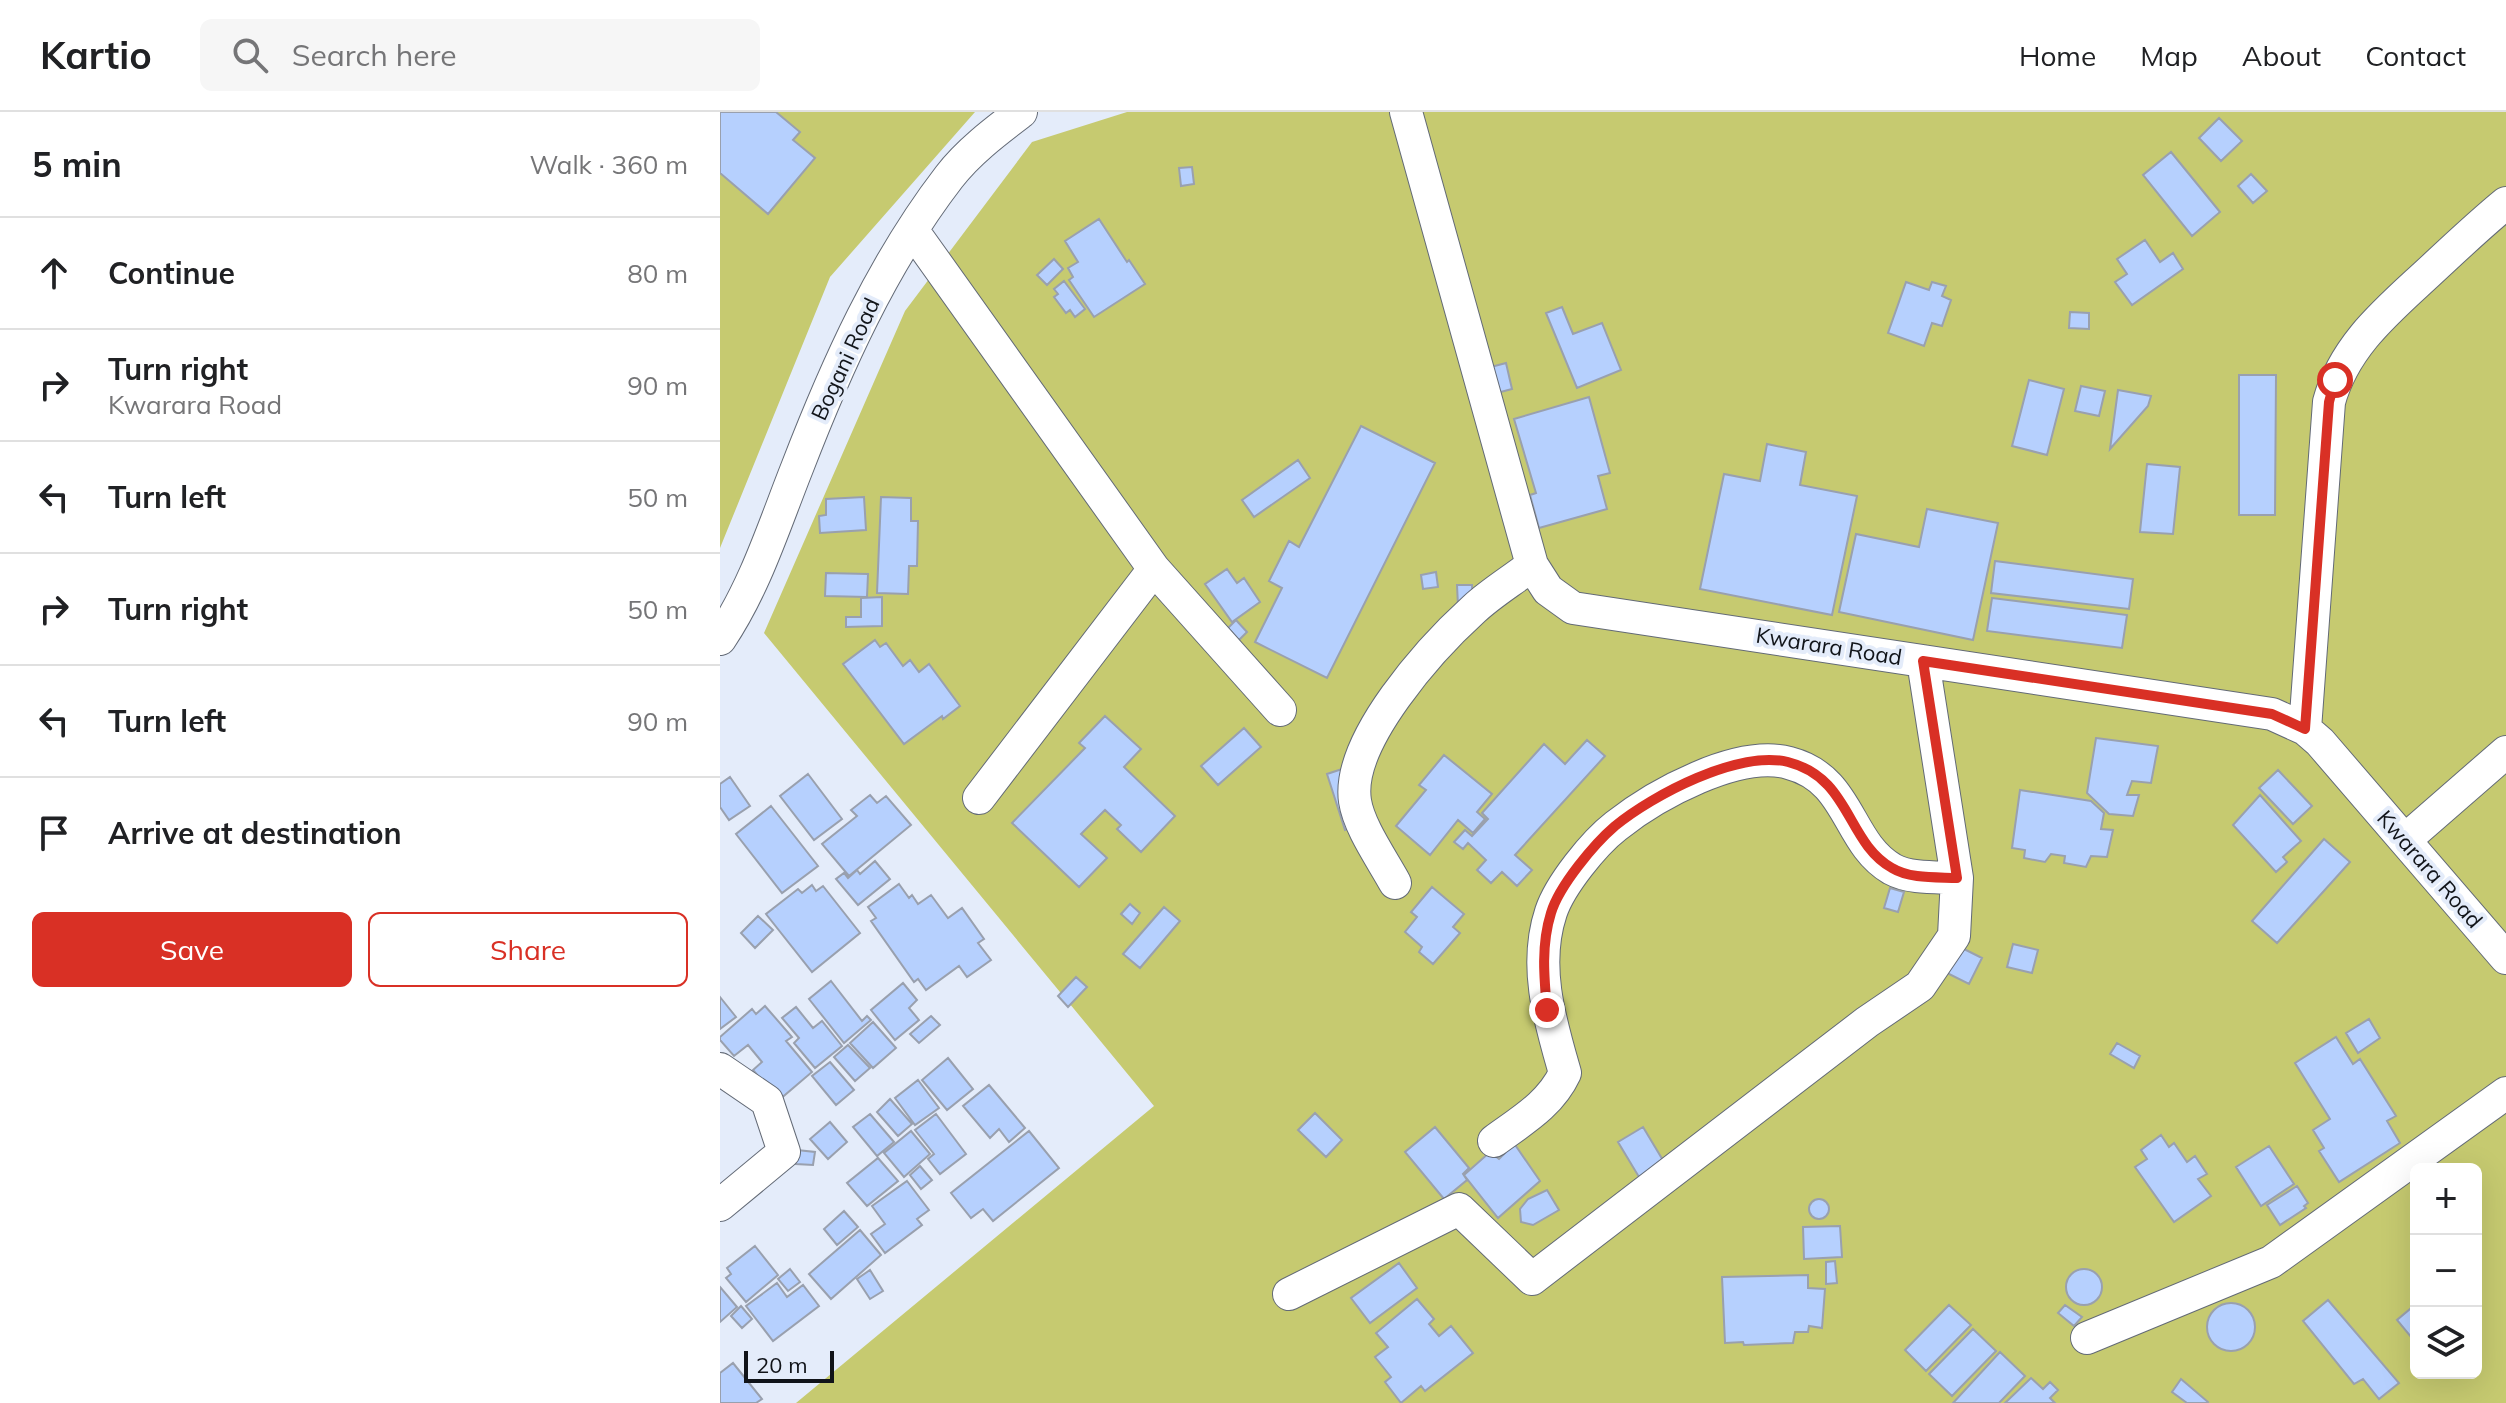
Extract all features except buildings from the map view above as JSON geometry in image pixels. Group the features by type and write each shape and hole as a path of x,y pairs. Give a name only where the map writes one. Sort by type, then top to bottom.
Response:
{"street":[{"name":"Bogani Road","path":"720,639 738,613 755,576 827,389 894,260 950,176 989,137 1021,112"},
{"name":"Kwarara Road","path":"1406,112 1532,565 1548,590 1573,608 2272,714 2305,729 2320,742 2506,958"},
{"path":"2305,729 2329,402 2335,380 2348,355 2375,321 2506,203"},
{"path":"913,231 1154,569 1280,710"},
{"path":"1395,883 1370,838 1355,802 1355,773 1369,739 1392,701 1437,645 1476,607 1532,565"},
{"path":"979,798 1154,569"},
{"path":"1289,1294 1459,1209 1532,1279 1854,1031 1920,986 1954,936 1957,878 1923,661"},
{"path":"2405,840 2506,752"},
{"path":"1494,1141 1546,1103 1565,1073 1547,1010 1543,958 1551,911 1577,866 1615,826 1666,793 1709,773 1747,762 1787,762 1817,775 1837,794 1870,848 1892,869 1915,876 1957,878"},
{"path":"720,1069 767,1101 784,1152 720,1205"},
{"path":"2087,1338 2271,1262 2506,1093"}],"green space":[{"path":"720,112 975,112 830,277 720,548"},
{"path":"1127,112 2506,112 2506,1403 796,1403 1154,1106 764,633 905,311 1032,142"}],"route":[{"path":"1547,1010 1543,958 1551,911 1577,866 1615,826 1666,793 1709,773 1747,762 1787,762 1817,775 1837,794 1870,848 1892,869 1915,876 1957,878 1923,661 2272,714 2305,729 2329,402 2335,380"}]}
